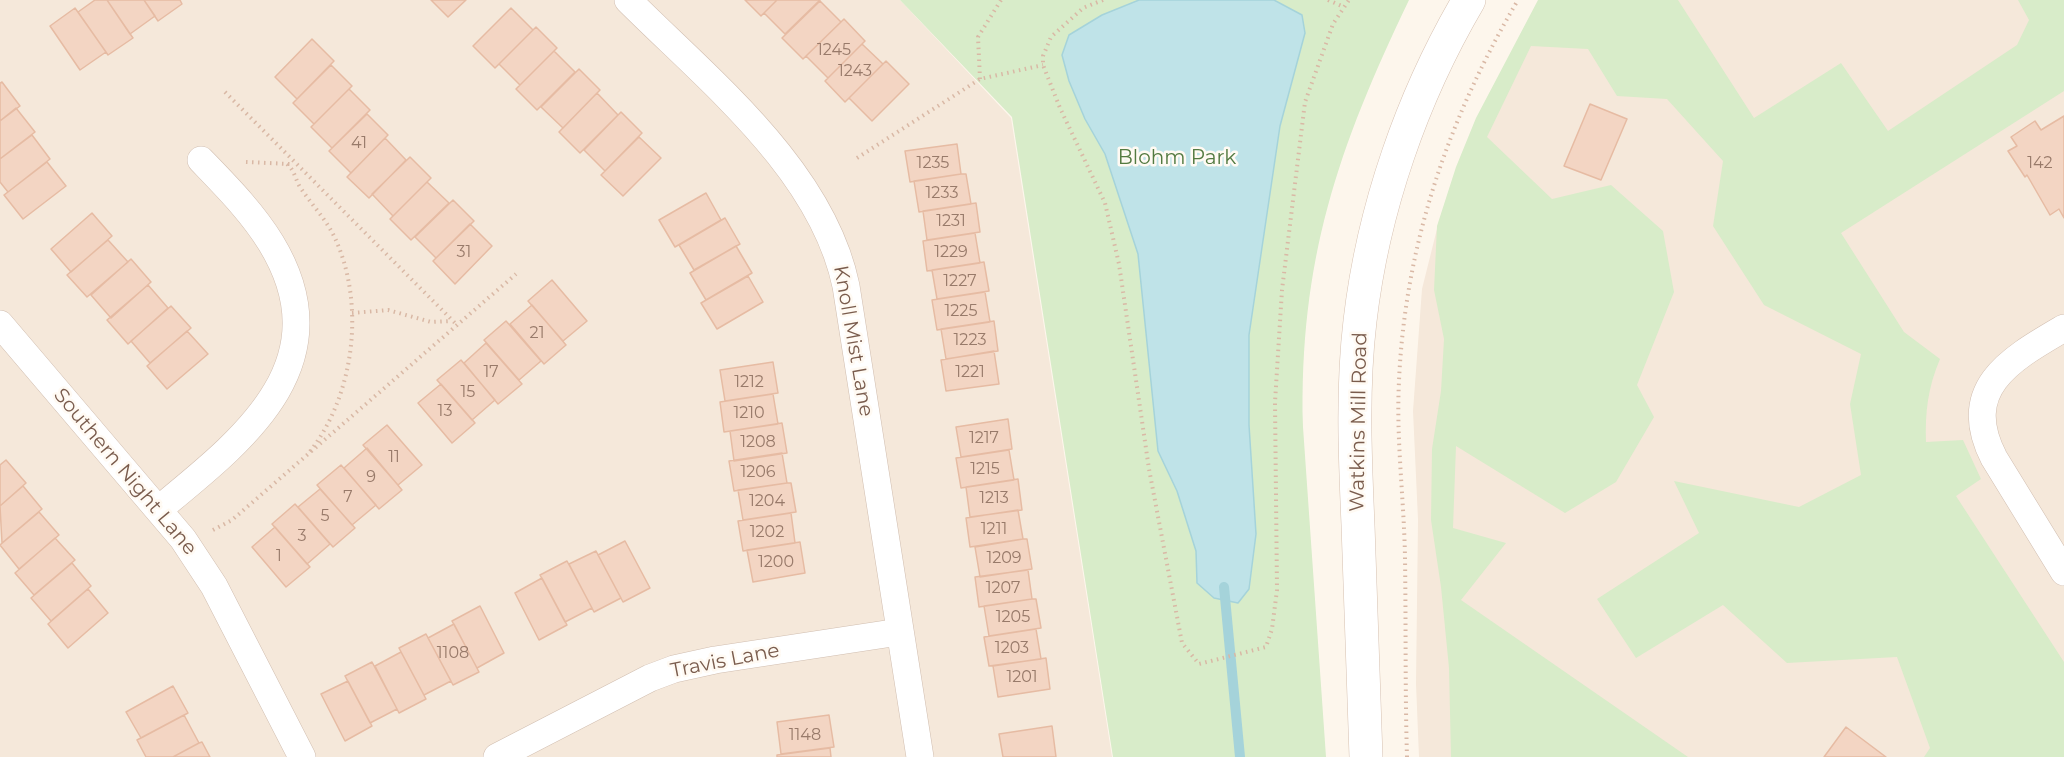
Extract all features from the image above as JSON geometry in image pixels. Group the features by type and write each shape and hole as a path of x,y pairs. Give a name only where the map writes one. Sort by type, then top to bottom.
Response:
{"street":[{"name":"Knoll Mist Lane","path":"628,0 735,107 788,165 818,209 835,247 846,286 898,632 920,757"},
{"name":"Watkins Mill Road","path":"1366,757 1355,447 1360,321 1381,212 1397,161 1438,60 1469,0"},
{"path":"159,509 226,453 259,419 281,386 291,359 295,329 295,303 289,279 271,243 241,203 201,160"},
{"name":"Southern Night Lane","path":"0,324 183,538 214,586 302,757"},
{"path":"2064,328 2027,350 1999,372 1983,404 1982,420 1985,440 1994,458 2064,572"},
{"name":"Travis Lane","path":"497,757 674,669 898,632"}],"path":[{"path":"980,79 978,37 1001,0"},
{"path":"1103,0 1083,8 1051,37 1043,65 1060,108 1106,203 1119,264 1149,469 1182,643 1199,664 1266,647 1272,629 1277,590 1275,402 1282,290 1305,102 1332,24 1348,0"},
{"path":"1328,0 1344,7"},
{"path":"1407,757 1405,557 1398,463 1399,380 1408,290 1426,205 1452,128 1489,49 1518,0"},
{"path":"857,159 980,79 1043,65"},
{"path":"225,92 458,326"},
{"path":"201,160 296,164"},
{"path":"287,164 335,238 348,276 352,313 350,353 339,395 323,431 302,462"},
{"path":"183,538 221,527 232,520 302,462 516,274"},
{"path":"352,313 388,310 431,322 452,321"}],"shaded area":[{"path":"0,0 900,0 1011,118 1112,757 0,757"},
{"path":"1540,0 2064,0 2064,757 1419,757 1416,684 1418,520 1413,411 1422,289 1438,225"}],"green space":[{"name":"Blohm Park","path":"900,0 1409,0 1362,106 1343,156 1316,258 1308,311 1303,367 1303,427 1326,757 1113,757 1012,117"},
{"path":"1538,0 1678,0 1754,118 1841,63 1888,131 2017,45 2029,20 2018,0 2064,0 2064,91 1841,233 1904,332 1940,359 1928,400 1926,442 1963,440 1981,479 1956,496 2064,662 2064,757 1924,757 1930,748 1897,657 1787,663 1723,605 1636,658 1597,599 1699,533 1674,481 1799,507 1861,475 1850,404 1861,354 1764,305 1713,226 1723,161 1667,99 1617,96 1588,49 1531,46 1487,137 1552,199 1611,185 1663,231 1674,292 1637,385 1654,417 1616,482 1565,513 1456,446 1453,528 1506,543 1461,600 1688,757 1451,757 1449,668 1441,587 1431,520 1432,449 1441,391 1444,339 1434,290 1437,226 1456,167 1476,118"}],"water":[{"path":"1139,0 1274,0 1302,15 1305,33 1280,126 1249,335 1249,425 1256,534 1249,589 1238,603 1214,598 1197,583 1196,551 1177,491 1158,451 1138,254 1105,154 1085,119 1069,81 1062,55 1069,35 1102,15"}],"building":[{"path":"95,0 107,0 133,38 108,55 78,12"},
{"path":"107,0 144,0 155,16 130,34"},
{"path":"144,0 180,0 182,4 158,21"},
{"path":"431,0 466,0 448,17"},
{"path":"745,0 777,0 761,16"},
{"path":"777,0 820,0 785,34 764,13"},
{"path":"820,1 841,22 803,59 782,38"},
{"path":"75,8 106,52 80,70 50,26"},
{"path":"511,8 533,30 495,68 473,46"},
{"path":"844,19 865,41 828,78 806,56"},
{"path":"536,27 557,48 520,85 499,64"},
{"path":"312,39 334,61 297,99 275,77"},
{"path":"862,44 883,64 845,102 825,81"},
{"path":"554,51 575,72 537,110 516,89"},
{"path":"886,61 909,84 872,121 849,98"},
{"path":"331,65 352,86 314,124 293,103"},
{"path":"579,69 600,90 563,128 541,107"},
{"path":"2,82 20,106 0,121 0,83"},
{"path":"349,89 370,110 332,148 311,127"},
{"path":"597,93 618,115 580,153 559,132"},
{"path":"1590,104 1627,119 1601,180 1564,166"},
{"path":"16,108 35,132 0,159 0,121"},
{"path":"621,112 642,133 605,171 584,150"},
{"path":"367,114 388,135 351,173 329,151"},
{"path":"2064,116 2064,218 2059,209 2050,215 2027,175 2025,177 2008,151 2017,146 2011,137 2035,121 2041,130"},
{"path":"32,135 50,159 8,192 0,182 0,159"},
{"path":"639,137 661,158 623,196 601,175"},
{"path":"385,138 406,160 369,198 347,177"},
{"path":"957,144 961,174 910,182 905,151"},
{"path":"410,157 431,178 393,216 372,194"},
{"path":"47,162 66,186 23,219 4,195"},
{"path":"966,174 971,204 919,212 914,181"},
{"path":"427,182 449,203 411,240 390,219"},
{"path":"706,193 721,220 675,247 659,220"},
{"path":"453,200 474,221 436,258 415,237"},
{"path":"976,203 980,232 927,240 923,211"},
{"path":"92,213 112,236 71,272 51,249"},
{"path":"725,218 740,244 694,270 679,245"},
{"path":"470,224 492,246 455,284 433,261"},
{"path":"975,233 980,263 927,271 923,241"},
{"path":"108,240 128,262 87,297 67,275"},
{"path":"736,246 752,273 706,300 690,273"},
{"path":"131,259 151,282 111,318 91,295"},
{"path":"984,262 989,291 937,299 932,270"},
{"path":"748,276 763,302 717,329 701,303"},
{"path":"552,280 587,321 563,341 528,301"},
{"path":"148,285 168,308 128,344 107,320"},
{"path":"985,292 990,322 937,330 932,300"},
{"path":"532,305 566,345 544,364 510,324"},
{"path":"171,306 191,328 150,363 131,341"},
{"path":"506,321 541,361 519,380 484,340"},
{"path":"994,321 998,351 946,359 941,329"},
{"path":"187,331 208,354 167,389 147,366"},
{"path":"486,343 522,384 498,404 464,363"},
{"path":"994,351 999,384 946,391 941,360"},
{"path":"461,360 495,400 472,420 437,380"},
{"path":"773,362 778,393 725,401 720,370"},
{"path":"441,384 475,423 452,443 418,403"},
{"path":"773,394 778,424 724,432 720,402"},
{"path":"1008,419 1012,449 961,457 956,427"},
{"path":"782,423 787,453 734,461 730,431"},
{"path":"387,425 422,465 398,485 363,445"},
{"path":"367,448 402,490 379,509 344,468"},
{"path":"1009,450 1014,480 961,488 956,458"},
{"path":"782,453 787,483 734,491 729,461"},
{"path":"6,460 26,483 0,506 0,465"},
{"path":"341,465 376,505 352,525 317,485"},
{"path":"1018,479 1022,510 970,517 966,487"},
{"path":"791,483 796,512 743,520 738,490"},
{"path":"23,486 42,509 2,543 0,506"},
{"path":"320,489 355,528 333,547 298,507"},
{"path":"295,504 330,544 307,564 272,524"},
{"path":"1018,510 1023,539 970,547 966,518"},
{"path":"39,512 59,535 19,569 0,545"},
{"path":"791,513 795,543 743,551 738,521"},
{"path":"275,527 310,567 286,587 252,547"},
{"path":"55,538 75,560 34,595 15,573"},
{"path":"1027,539 1032,569 980,577 975,547"},
{"path":"625,541 650,588 623,602 598,555"},
{"path":"800,542 805,573 753,582 747,550"},
{"path":"596,551 621,598 594,612 569,564"},
{"path":"567,561 592,608 565,622 540,575"},
{"path":"72,563 91,586 51,621 31,598"},
{"path":"1028,570 1032,599 979,607 975,577"},
{"path":"542,578 567,625 539,640 515,593"},
{"path":"88,589 108,613 68,648 48,624"},
{"path":"1036,599 1041,628 989,636 984,606"},
{"path":"480,606 504,653 477,668 452,621"},
{"path":"454,624 479,672 453,685 428,638"},
{"path":"1036,629 1041,659 989,666 984,637"},
{"path":"426,634 451,681 424,695 399,648"},
{"path":"401,652 426,699 399,713 375,666"},
{"path":"1046,658 1050,689 998,697 993,666"},
{"path":"372,662 397,709 370,723 345,676"},
{"path":"348,681 372,726 345,741 321,694"},
{"path":"173,686 188,713 141,738 126,712"},
{"path":"184,715 199,743 173,757 146,757 137,740"},
{"path":"829,715 834,747 781,754 777,722"},
{"path":"1052,726 1056,757 1003,757 999,734"},
{"path":"1846,727 1886,757 1824,757"},
{"path":"202,742 210,757 173,757 199,743"},
{"path":"830,748 831,757 777,757 777,755"}],"waterway":[{"path":"1224,587 1240,757"}]}
